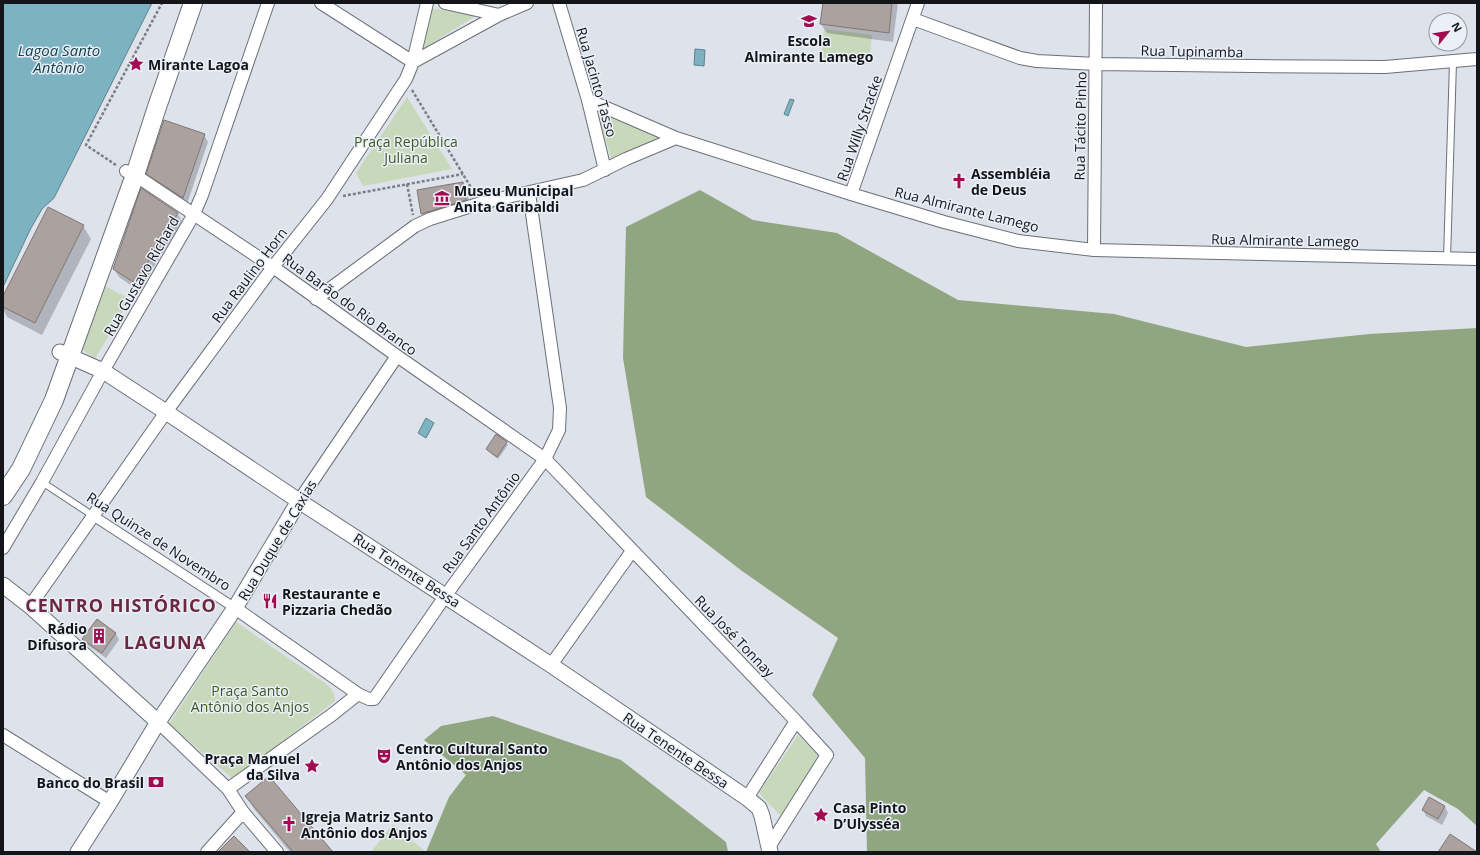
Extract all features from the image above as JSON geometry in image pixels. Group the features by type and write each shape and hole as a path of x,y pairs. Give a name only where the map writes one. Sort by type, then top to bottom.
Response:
{"main road":[{"path":"3,475 12,462 65,355 93,279 124,203 130,173 160,82 183,3"},
{"path":"160,82 193,3"},
{"path":"3,496 21,469 54,400 65,355"}],"street":[{"name":"Rua Gustavo Richard","path":"3,548 194,214 202,195 268,3"},
{"path":"321,3 413,62 498,15 527,3"},
{"name":"Rua Raulino Horn","path":"30,606 92,515 166,412 273,267 327,199 406,79 413,62 428,3"},
{"path":"445,3 498,15"},
{"name":"Rua Jacinto Tasso","path":"559,3 588,100 605,170"},
{"name":"Rua Willy Stracke","path":"851,194 918,3"},
{"name":"Rua Tácito Pinho","path":"1094,250 1096,3"},
{"name":"Rua Tupinamba","path":"913,19 1020,58 1037,62 1096,64 1385,66 1477,59"},
{"name":"Rua Almirante Lamego","path":"588,100 676,138 851,194 944,222 1018,241 1094,250 1477,260"},
{"path":"316,299 414,226 430,219 481,203 583,180 626,159 676,138"},
{"name":"Rua Barão do Rio Branco","path":"130,173 273,267 316,299 545,459"},
{"name":"Rua Santo Antônio","path":"358,694 369,699 374,699 378,696 446,595 545,459 559,430 560,408 529,193"},
{"name":"Rua Tenente Bessa","path":"65,355 103,371 299,501 446,595 747,798 759,808 769,849"},
{"name":"Rua Duque de Caxias","path":"78,852 158,722 236,608 299,501 397,356"},
{"name":"Rua José Tonnay","path":"545,459 827,755 769,849"},
{"name":"Rua Quinze de Novembro","path":"92,515 236,608 358,694"},
{"path":"551,665 632,551"},
{"path":"3,585 30,606 158,722 228,789 244,812 277,852"},
{"path":"228,789 333,714 358,694"},
{"path":"747,798 796,722"},
{"path":"3,735 110,802"},
{"path":"207,852 244,812"}],"lane":[{"path":"1447,259 1453,62"},
{"name":"Rua Quinze de Novembro","path":"42,482 92,515"}],"path":[{"path":"130,173 86,145 162,3"},
{"path":"406,79 481,203"},
{"path":"327,199 463,174"},
{"path":"406,184 414,226"}],"green space":[{"path":"429,8 477,15 421,50"},
{"path":"824,29 872,35 869,64 821,58"},
{"name":"Praça República Juliana","path":"407,97 452,169 363,186 356,173"},
{"path":"597,113 664,138 612,161"},
{"path":"700,190 753,220 837,233 958,300 1114,314 1246,347 1369,334 1477,328 1477,826 1458,809 1424,790 1376,844 1381,852 867,852 865,758 812,695 838,638 742,571 646,497 623,358 626,227"},
{"path":"103,285 130,299 95,359 80,348"},
{"name":"Praça Santo Antônio dos Anjos","path":"236,622 329,686 334,694 335,701 233,779 169,724"},
{"path":"493,716 621,760 726,842 728,852 426,852 449,797 466,775 424,740 441,726"},
{"path":"798,735 818,756 781,816 759,793"},
{"path":"393,824 426,852 371,852"}],"water":[{"name":"Lagoa Santo Antônio","path":"3,3 152,3 54,198 42,209 31,228 3,287"},
{"path":"695,49 705,50 704,66 694,65"},
{"path":"790,99 794,100 788,116 784,114"},
{"path":"426,418 434,423 426,438 418,433"}],"building":[{"path":"823,3 892,3 889,33 820,24"},
{"path":"164,120 205,134 183,198 146,174"},
{"name":"Museu Municipal Anita Garibaldi","path":"463,182 466,200 421,214 417,190"},
{"path":"141,188 178,213 135,283 113,269"},
{"path":"48,207 84,225 35,323 3,307 3,296"},
{"path":"496,434 507,442 497,457 486,449"},
{"name":"Rádio Difusora","path":"97,619 116,633 102,653 82,639"},
{"name":"Igreja Matriz Santo Antônio dos Anjos","path":"269,776 333,852 293,852 245,796"},
{"path":"1429,797 1445,806 1438,819 1422,810"},
{"path":"1450,834 1477,852 1438,852"},
{"path":"234,836 250,852 218,852"}],"place":[{"name":"Escola Almirante Lamego","path":"809,21"},
{"name":"Mirante Lagoa","path":"136,64"},
{"name":"Assembléia de Deus","path":"959,181"},
{"name":"Museu Municipal Anita Garibaldi","path":"442,198"},
{"name":"Restaurante e Pizzaria Chedão","path":"270,601"},
{"name":"Rádio Difusora","path":"99,636"},
{"name":"Centro Cultural Santo Antônio dos Anjos","path":"384,756"},
{"name":"Praça Manuel da Silva","path":"312,766"},
{"name":"Banco do Brasil","path":"156,782"},
{"name":"Casa Pinto D’Ulysséa","path":"821,815"},
{"name":"Igreja Matriz Santo Antônio dos Anjos","path":"289,824"}],"district":[{"name":"CENTRO HISTÓRICO","path":"121,605"},
{"name":"LAGUNA","path":"165,642"}]}
